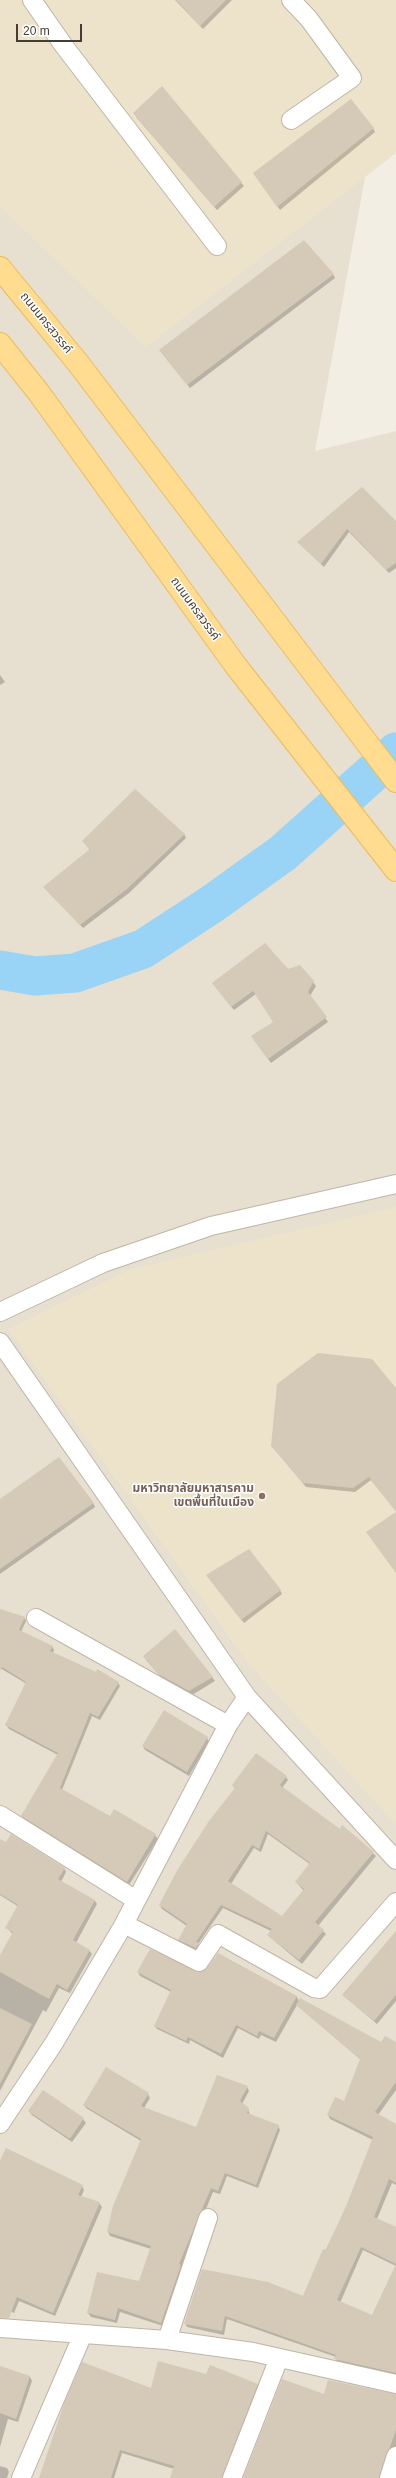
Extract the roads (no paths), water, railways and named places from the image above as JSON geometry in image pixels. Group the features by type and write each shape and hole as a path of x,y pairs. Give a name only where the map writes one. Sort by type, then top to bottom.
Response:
{"main road":[{"name":"ถนนนครสวรรค์","path":"0,268 78,363 396,781"},
{"name":"ถนนนครสวรรค์","path":"0,344 39,393 236,666 396,870"}],"street":[{"path":"32,0 64,46 217,246"},
{"path":"291,0 309,19 352,78 291,120"},
{"path":"0,1312 102,1263 211,1226 396,1184"},
{"path":"0,1342 247,1697 396,1860"},
{"path":"36,1618 228,1725"},
{"path":"0,2124 54,2043 124,1924 228,1725 247,1697"},
{"path":"0,1815 136,1900"},
{"path":"124,1924 198,1962 218,1934 314,1988 320,1989 396,1902"},
{"path":"167,2340 208,2218"},
{"path":"0,2328 167,2340 279,2358 396,2384"},
{"path":"21,2478 83,2334"},
{"path":"232,2478 279,2358"},
{"path":"389,2478 396,2456"}],"waterway":[{"path":"0,970 35,976 75,973 143,949 212,904 283,853 396,752"}],"place":[{"name":"มหาวิทยาลัยมหาสารคาม เขตพื้นที่ในเมือง","path":"262,1496"}]}
